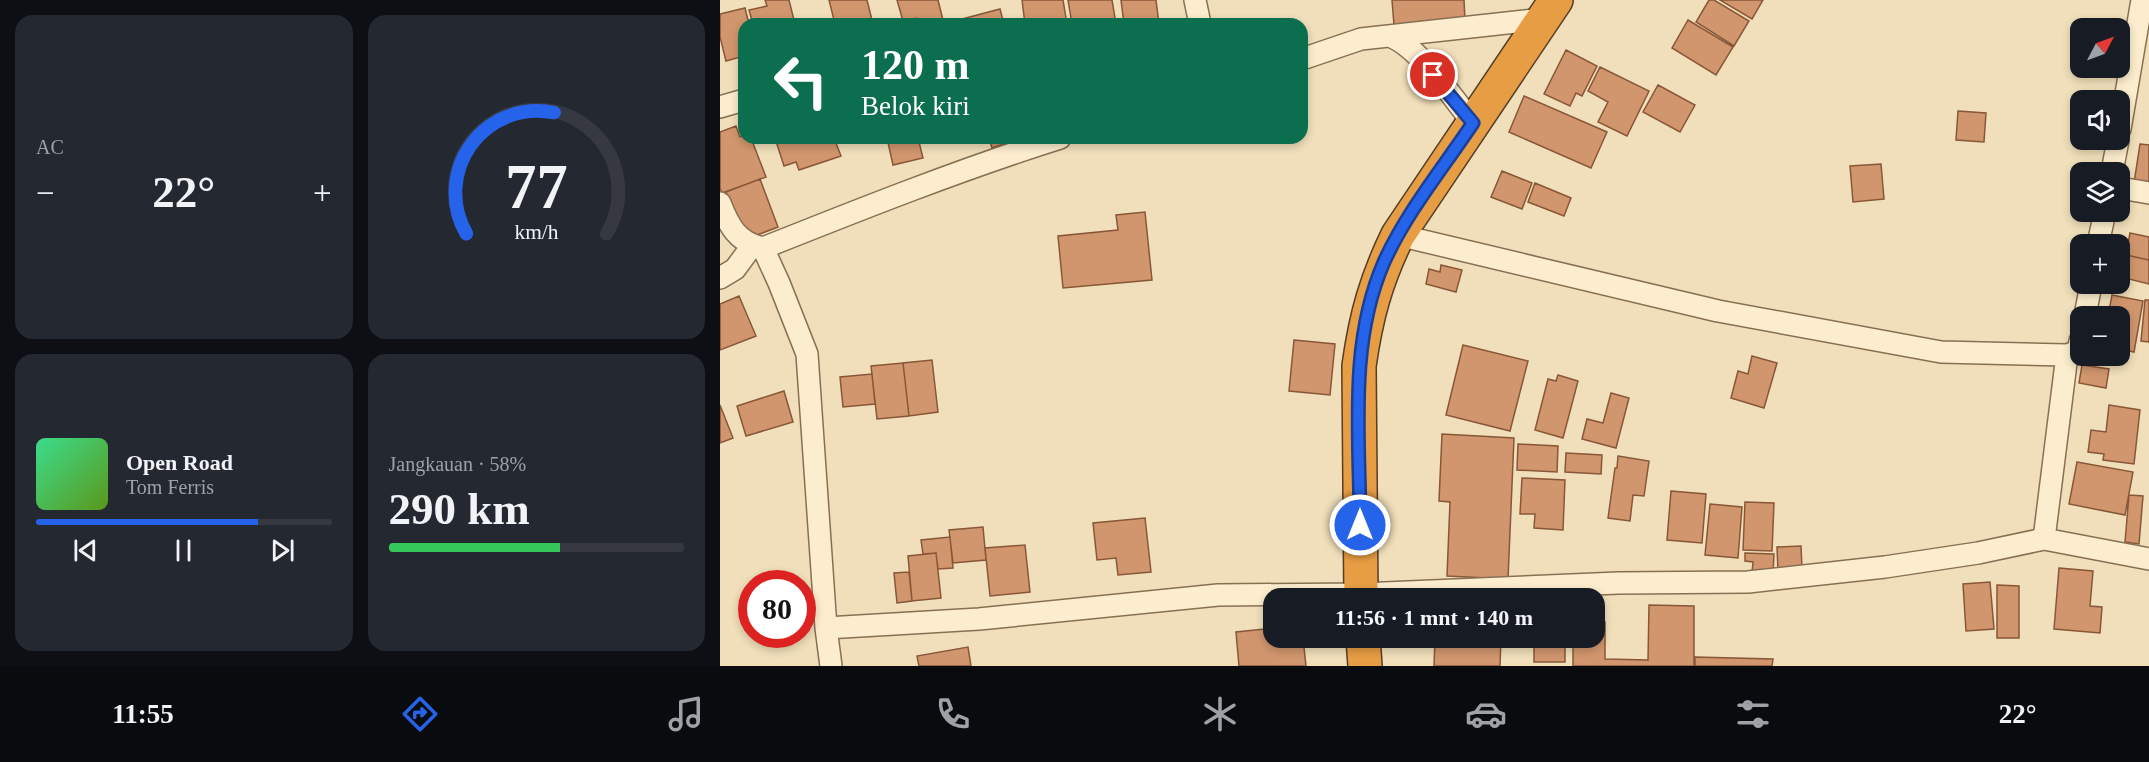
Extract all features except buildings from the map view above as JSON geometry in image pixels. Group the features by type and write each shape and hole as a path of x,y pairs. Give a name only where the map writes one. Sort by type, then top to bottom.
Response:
{"highway":[{"path":"1361,588 1359,366 1372,294 1398,235 1550,9"},
{"path":"1364,648 1365,666"}],"street":[{"path":"1195,0 1199,18"},
{"path":"2127,90 2142,0"},
{"path":"1308,57 1361,39 1392,37 1550,9"},
{"path":"1392,37 1408,46 1473,123"},
{"path":"720,107 738,102"},
{"path":"720,278 735,269 757,247 993,159 1041,144"},
{"path":"2130,190 2149,193"},
{"path":"720,203 731,230 742,240 757,247 783,291 807,354 826,628 831,666"},
{"path":"1398,235 1718,311 1941,352 2070,348"},
{"path":"2044,539 2071,366"},
{"path":"1519,588 1618,583 1748,582 1885,567 1978,553 2044,539 2149,559"},
{"path":"826,628 979,619 1218,595 1263,595"}],"route":[{"path":"1360,525 1359,366 1372,294 1398,235 1473,123 1433,75"}]}
